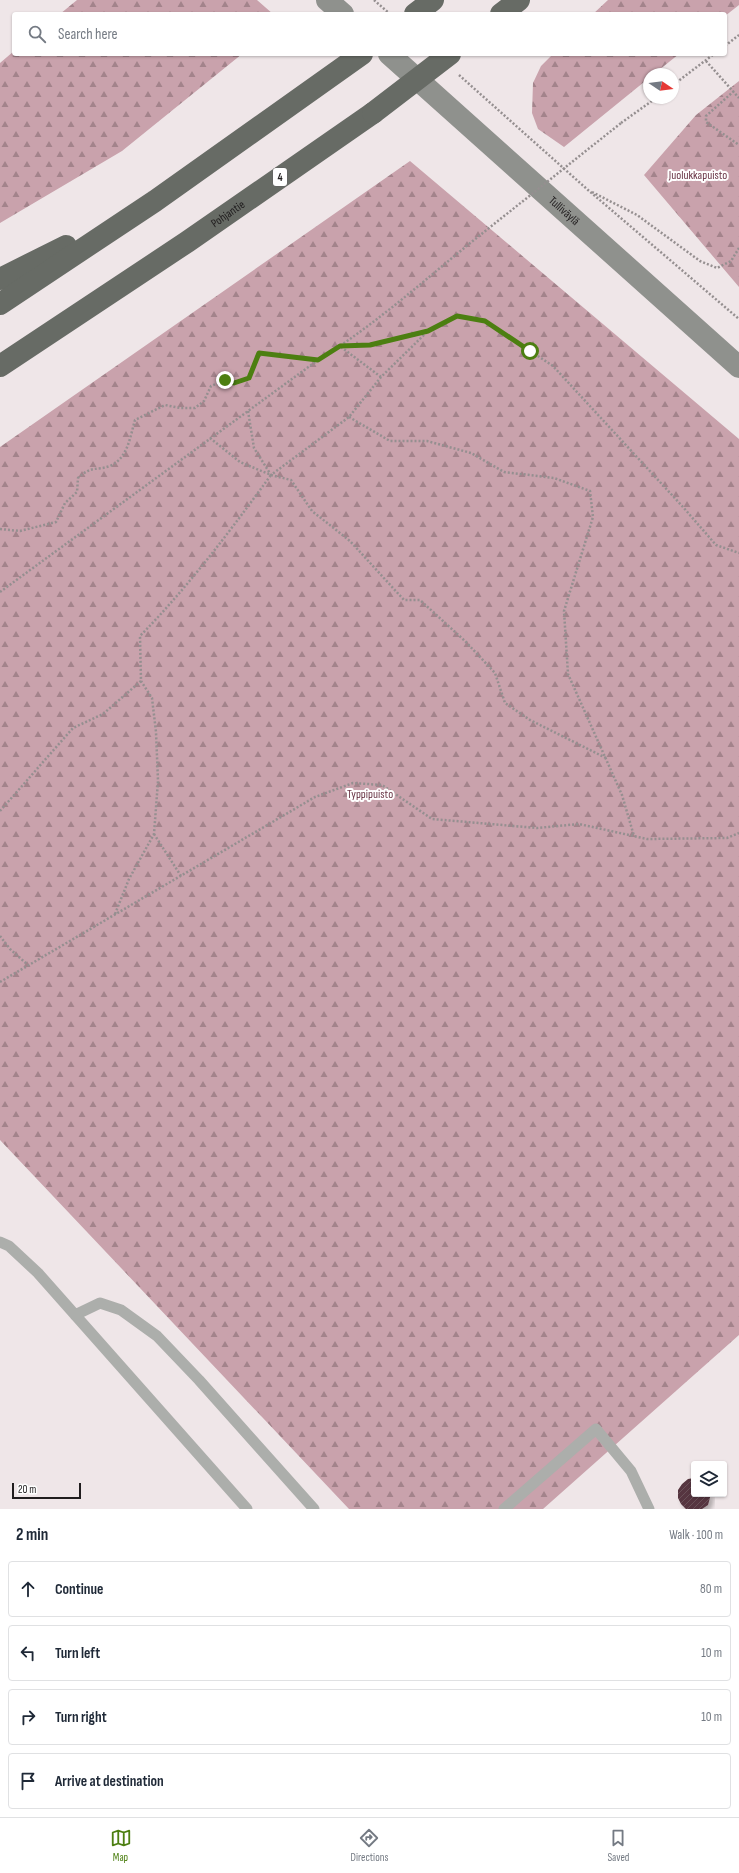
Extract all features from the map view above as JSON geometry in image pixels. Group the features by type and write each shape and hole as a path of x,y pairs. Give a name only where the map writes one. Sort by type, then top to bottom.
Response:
{"highway":[{"path":"418,12 433,0"},
{"path":"504,12 519,0"},
{"path":"0,304 155,201 359,56"},
{"name":"Pohjantie","path":"0,366 187,242 373,113 447,56"},
{"path":"0,279 155,201"},
{"path":"0,381 187,242"}],"main road":[{"path":"327,0 341,12"},
{"name":"Tulliväylä","path":"391,56 739,367"}],"lane":[{"path":"0,1242 9,1246 38,1273 247,1509"},
{"path":"75,1315 100,1304 121,1310 157,1336 199,1380 314,1509"},
{"path":"504,1509 596,1429 631,1472 649,1509"}],"path":[{"path":"374,0 388,12"},
{"path":"727,44 739,35"},
{"path":"679,81 712,56"},
{"path":"706,61 739,98"},
{"path":"458,74 588,190 739,318"},
{"path":"734,91 706,116 706,122 739,145"},
{"path":"0,592 400,301 621,123 648,104"},
{"path":"588,190 637,215 706,264 717,268 725,266 731,261 739,250"},
{"path":"340,346 370,345 428,331 457,316 485,321 553,366 716,545 739,553"},
{"path":"114,915 129,879 154,834 158,781 156,732 152,698 141,681 140,636 210,558 271,475 349,417 381,377 428,331"},
{"path":"340,346 381,377"},
{"path":"0,529 20,531 56,522 65,503 77,492 78,478 87,470 111,465 126,452 135,420 165,405 180,408 195,408 204,401 211,386 225,380 234,383 249,378 259,353 318,360"},
{"path":"248,411 254,448 271,475"},
{"path":"349,417 390,441 427,441 471,453 504,472 554,478 590,491 593,517 564,611 568,674 622,794 634,836"},
{"path":"210,438 240,462 271,475 291,480 312,511 350,541 404,600 420,600 465,641 495,673 505,703 530,720 606,758"},
{"path":"0,811 73,728 103,714 141,681"},
{"path":"0,982 315,798 353,783 382,785 432,819 537,828 579,824 647,839 727,838 739,833"},
{"path":"154,834 181,876"},
{"path":"0,936 10,949 28,966"}],"green space":[{"path":"77,0 257,0 271,12 62,12"},
{"path":"608,0 739,0 739,5 727,14 727,12 595,12"},
{"path":"12,53 12,56 240,56 122,151 0,223 0,63"},
{"path":"551,56 676,56 662,68 643,68 643,83 564,147 538,129 532,113 533,83 541,66"},
{"name":"Juolukkapuisto","path":"739,81 739,287 644,175 696,115"},
{"name":"Typpipuisto","path":"410,161 739,439 739,1335 543,1509 349,1509 0,1140 0,447"}],"building":[{"path":"691,1478 691,1497 710,1497 708,1505 702,1509 686,1509 678,1498 678,1490 688,1479"}],"route":[{"path":"225,380 234,383 249,378 259,353 318,360 340,346 370,345 428,331 457,316 485,321 530,351"}]}
